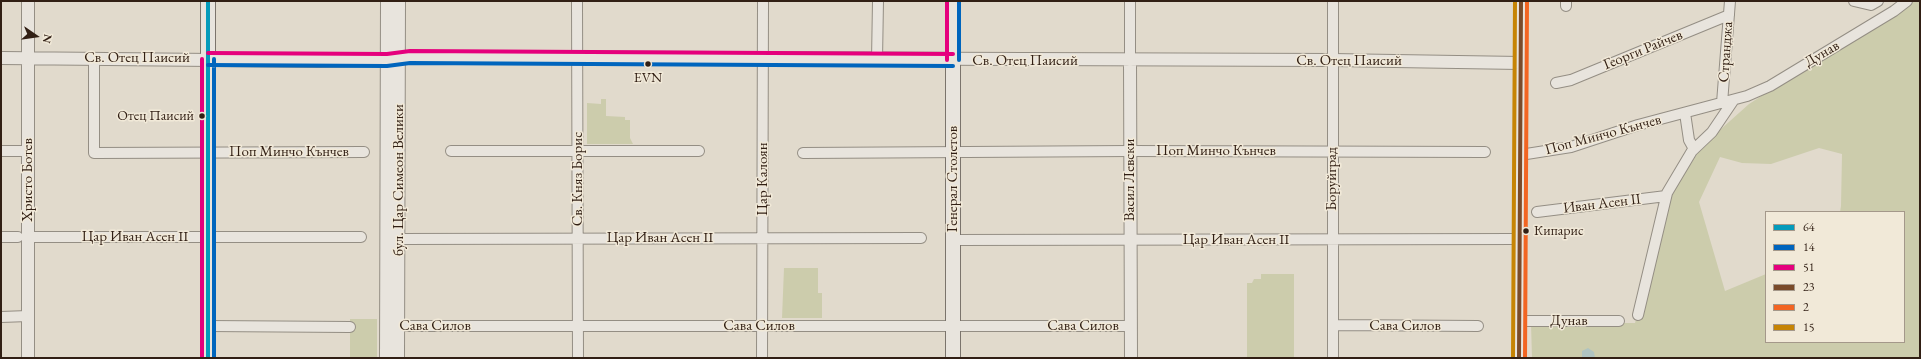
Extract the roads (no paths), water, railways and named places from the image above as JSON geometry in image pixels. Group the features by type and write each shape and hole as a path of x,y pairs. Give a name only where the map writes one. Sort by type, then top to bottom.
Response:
{"main road":[{"path":"208,1 208,358"},
{"name":"Генерал Столетов","path":"952,358 953,1"}],"street":[{"name":"Христо Ботев","path":"28,1 28,151 23,237 28,316 28,358"},
{"name":"бул. Цар Симеон Велики","path":"387,1 392,326 398,358"},
{"name":"бул. Цар Симеон Велики","path":"386,358 392,326 398,239 399,1"},
{"name":"Св. Княз Борис","path":"577,1 578,358"},
{"name":"Цар Калоян","path":"762,358 763,1"},
{"path":"877,60 878,1"},
{"name":"Васил Левски","path":"1130,1 1130,358"},
{"name":"Боруйград","path":"1333,1 1333,358"},
{"path":"1519,358 1521,1"},
{"name":"Странджа","path":"1722,104 1730,1"},
{"path":"1854,1 1875,3"},
{"name":"Дунав","path":"1685,113 1733,101 1770,86 1894,11 1907,1"},
{"name":"Георги Райчев","path":"1556,83 1571,80 1729,15"},
{"name":"Св. Отец Паисий","path":"1,58 223,60 387,60 399,57 1130,61 1332,60 1520,63"},
{"name":"Поп Минчо Кънчев","path":"94,58 94,153 364,152"},
{"path":"1638,315 1666,196 1694,149 1712,132 1733,101"},
{"path":"1685,113 1689,140 1694,149"},
{"name":"Поп Минчо Кънчев","path":"1520,155 1571,147 1638,125 1685,113"},
{"path":"1,150 28,151"},
{"path":"450,151 699,151"},
{"name":"Поп Минчо Кънчев","path":"803,153 1130,151 1485,152"},
{"name":"Иван Асен ІІ","path":"1537,212 1666,196"},
{"name":"Цар Иван Асен II","path":"1,237 361,238"},
{"name":"Цар Иван Асен II","path":"398,239 921,238"},
{"name":"Цар Иван Асен II","path":"952,240 1519,239"},
{"path":"1,317 28,316"},
{"name":"Дунав","path":"1519,321 1619,321"},
{"name":"Сава Силов","path":"1333,325 1478,326"},
{"path":"208,326 350,327"},
{"name":"Сава Силов","path":"392,326 1130,326"}],"place":[{"name":"EVN","path":"648,64"},
{"name":"Отец Паисий","path":"202,116"},
{"name":"Кипарис","path":"1526,231"}]}
